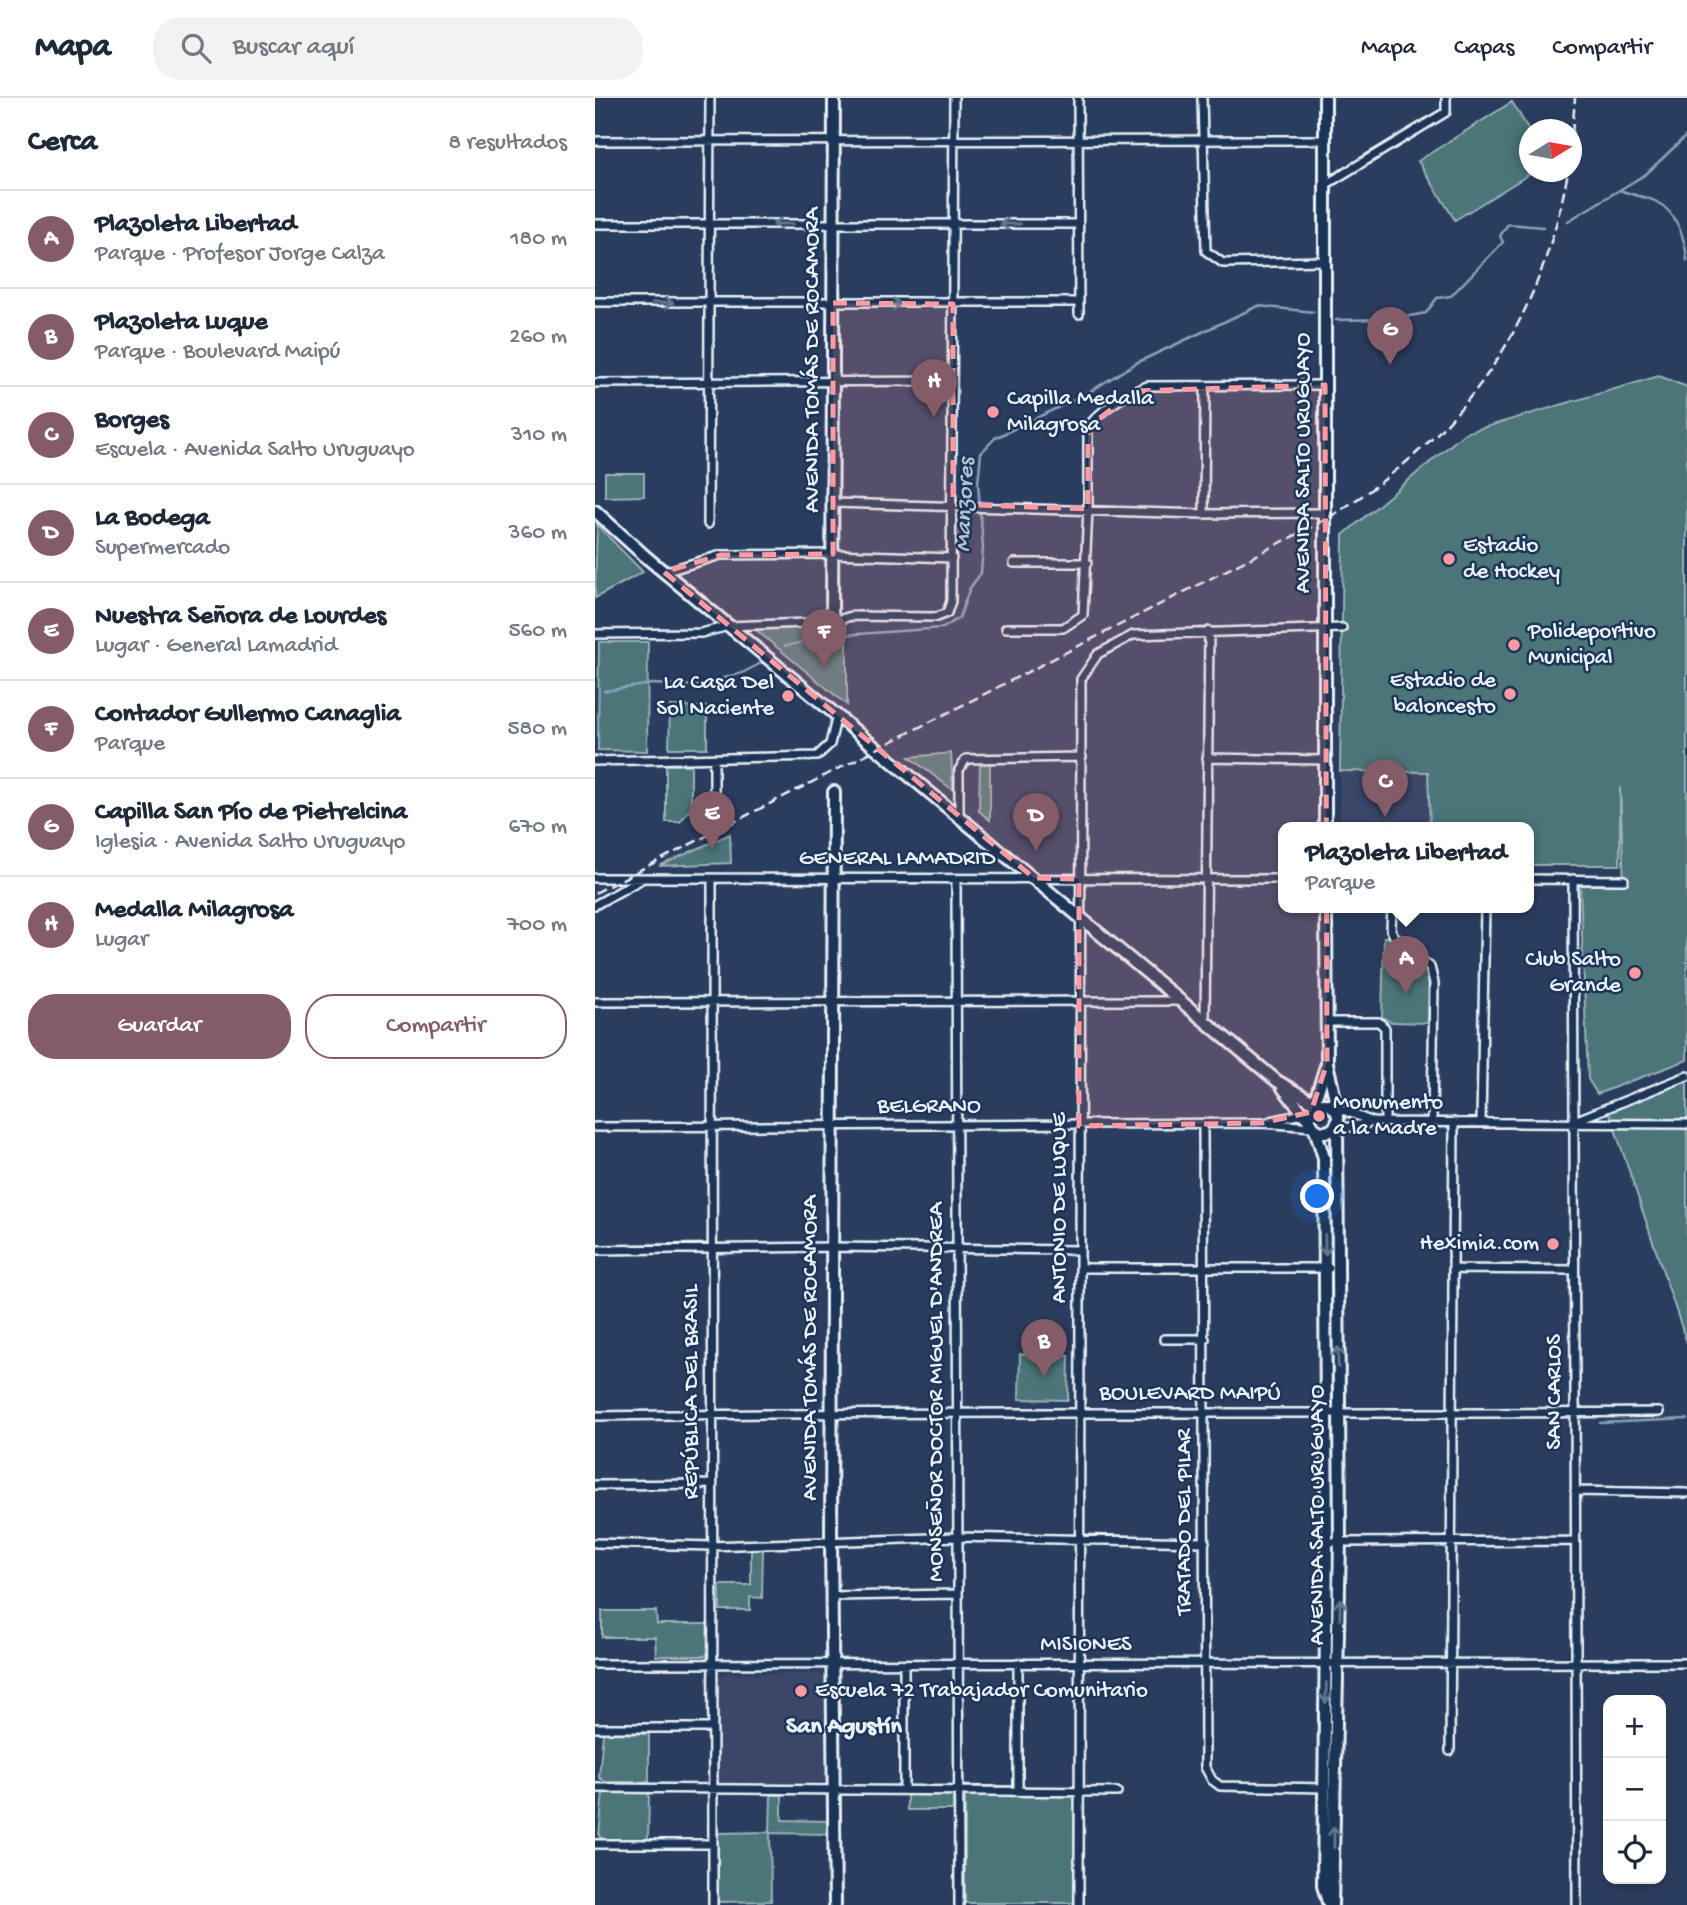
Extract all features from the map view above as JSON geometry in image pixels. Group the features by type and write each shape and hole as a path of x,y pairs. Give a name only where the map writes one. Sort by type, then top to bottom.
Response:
{"main road":[{"name":"AVENIDA TOMÁS DE ROCAMORA","path":"832,622 834,98"},
{"name":"AVENIDA SALTO URUGUAYO","path":"1325,98 1325,822"},
{"path":"595,510 664,572 1277,1080 1312,1115 1335,1118"},
{"name":"AVENIDA TOMÁS DE ROCAMORA","path":"834,792 831,1542 835,1905"},
{"name":"AVENIDA SALTO URUGUAYO","path":"1326,913 1327,1063 1335,1118 1326,1415 1329,1789"},
{"name":"AVENIDA SALTO URUGUAYO","path":"1327,1063 1312,1115 1324,1158 1338,1415 1339,1664 1323,1886 1331,1905"},
{"path":"1312,1115 1335,1118"}],"street":[{"path":"708,524 710,98"},
{"path":"595,634 701,633 729,626 832,622 851,616 937,617 947,613 951,601 953,504 954,98"},
{"path":"1078,98 1079,314"},
{"path":"1202,98 1206,251 1223,263 1325,261"},
{"path":"1325,185 1446,111 1446,98"},
{"path":"595,141 1325,140"},
{"path":"595,224 1078,224"},
{"path":"595,302 1077,302"},
{"path":"595,383 952,381"},
{"path":"1006,628 1063,628 1083,615 1087,563 1088,427 1095,418 1147,386 1325,385"},
{"path":"1204,514 1205,387"},
{"path":"834,503 953,504 1204,514 1325,513"},
{"path":"664,572 721,555 833,554 952,558"},
{"path":"1014,563 1087,563"},
{"path":"1205,1021 1209,631 1342,628"},
{"name":"ANTONIO DE LUQUE","path":"1079,1905 1081,1539 1078,1000 1081,679 1098,654 1133,635 1209,631"},
{"path":"595,761 817,756 830,744 837,715"},
{"path":"959,816 959,770 966,759 1082,757"},
{"path":"1207,758 1326,760"},
{"path":"713,805 714,759"},
{"name":"GENERAL LAMADRID","path":"595,878 1278,879"},
{"name":"REPÚBLICA DEL BRASIL","path":"712,878 713,1905"},
{"path":"595,905 642,879"},
{"name":"MONSEÑOR DOCTOR MIGUEL D'ANDREA","path":"955,879 960,1905"},
{"path":"1534,879 1624,880"},
{"name":"SAN CARLOS","path":"1573,879 1577,1905"},
{"path":"1392,913 1391,930 1394,936 1430,967 1434,983 1432,1123"},
{"path":"1481,1122 1485,913"},
{"path":"595,1002 1181,1001"},
{"path":"1327,1022 1379,1021 1385,1028 1385,1123"},
{"path":"1573,1122 1687,1076"},
{"name":"BELGRANO","path":"595,1127 1203,1125 1262,1123 1312,1115"},
{"name":"BELGRANO","path":"1262,1123 1312,1115"},
{"path":"1335,1118 1385,1123 1687,1124"},
{"path":"1335,1118 1373,1122"},
{"path":"1450,1751 1454,1122"},
{"name":"TRATADO DEL PILAR","path":"1203,1125 1205,1767 1212,1780 1220,1786 1329,1789"},
{"path":"595,1250 832,1247 1080,1250"},
{"path":"1080,1268 1331,1268"},
{"path":"1453,1269 1574,1270"},
{"path":"1164,1339 1205,1339"},
{"name":"BOULEVARD MAIPÚ","path":"595,1416 956,1413 1452,1416 1659,1412"},
{"path":"595,1485 712,1484"},
{"path":"1575,1491 1687,1493"},
{"path":"595,1543 712,1546 958,1537 1205,1542"},
{"path":"1327,1542 1575,1541"},
{"path":"832,1596 957,1594"},
{"name":"MISIONES","path":"595,1664 1687,1663"},
{"path":"904,1664 904,1790"},
{"path":"1018,1664 1018,1791"},
{"path":"595,1728 712,1728"},
{"path":"595,1788 1117,1792"},
{"path":"595,1844 712,1844"}],"highlighted area":[{"path":"833,303 953,304 953,504 1088,509 1088,427 1135,391 1325,385 1327,1063 1311,1112 1262,1123 1079,1126 1079,879 1034,878 664,572 721,555 833,554"}],"shaded area":[{"path":"1340,771 1428,772 1430,822 1340,822"},
{"path":"724,1673 820,1674 828,1682 828,1782 719,1783 718,1679"}],"green space":[{"path":"1512,102 1522,119 1519,119 1519,181 1455,220 1418,161"},
{"name":"Polideportivo Municipal","path":"1659,376 1687,387 1687,1060 1597,1094 1588,1079 1580,885 1624,884 1620,787 1620,865 1534,865 1534,822 1430,822 1428,772 1340,771 1343,535 1465,433"},
{"path":"605,473 644,473 644,496 605,497"},
{"path":"597,525 643,572 595,598 595,594"},
{"path":"841,624 847,639 847,705 751,626"},
{"path":"599,642 648,642 647,751 598,750"},
{"path":"670,706 707,707 707,748 669,748"},
{"path":"951,753 953,790 909,757"},
{"path":"980,760 990,760 990,820 979,811"},
{"path":"666,765 691,765 691,808 680,822 666,822"},
{"path":"730,834 731,863 659,866"},
{"path":"1384,937 1392,938 1429,971 1428,1023 1391,1022 1382,1017"},
{"path":"1687,1081 1687,1343 1609,1111"},
{"path":"1020,1354 1069,1356 1068,1400 1019,1399"},
{"path":"751,1547 763,1548 762,1598 750,1597 750,1610 720,1610 720,1585 751,1585"},
{"path":"602,1611 656,1611 657,1624 709,1624 709,1653 705,1656 656,1656 655,1637 602,1637"},
{"path":"603,1733 649,1734 649,1782 605,1782 599,1777"},
{"path":"603,1792 649,1793 648,1841 605,1841 599,1836"},
{"path":"907,1794 953,1794 953,1810 907,1810"},
{"path":"771,1795 782,1795 782,1820 828,1821 828,1834 770,1833 771,1901 718,1902 718,1833 770,1832"},
{"path":"965,1796 1075,1796 1075,1903 965,1903"}],"waterway":[{"name":"Manzores","path":"1568,221 1646,174 1687,135"},
{"path":"1620,190 1653,200 1670,213 1682,236 1687,261"},
{"name":"Manzores","path":"1336,320 1394,319 1426,313 1437,298 1451,296 1503,242 1500,236 1508,224 1543,227"},
{"name":"Manzores","path":"785,646 829,636 943,628 959,618 970,588 981,573 983,547 978,483 981,453 995,438 1086,394 1136,363 1258,306 1314,312"},
{"name":"Manzores","path":"604,691 652,684 696,686 742,673 763,662"},
{"path":"1600,1423 1687,1419"}],"railway":[{"path":"1573,119 1575,98"},
{"path":"595,893 1325,520 1374,487 1417,452 1455,415 1487,374 1515,330 1537,282 1555,229 1566,182"}],"place":[{"name":"Capilla San Pío de Pietrelcina","path":"1390,365"},
{"name":"Capilla Medalla Milagrosa","path":"993,412"},
{"name":"Medalla Milagrosa","path":"934,417"},
{"name":"Estadio de Hockey","path":"1449,559"},
{"name":"Polideportivo Municipal","path":"1514,645"},
{"name":"Contador Gullermo Canaglia","path":"824,667"},
{"name":"Estadio de baloncesto","path":"1510,694"},
{"name":"La Casa Del Sol Naciente","path":"788,696"},
{"name":"Borges","path":"1385,817"},
{"name":"Nuestra Señora de Lourdes","path":"712,849"},
{"name":"La Bodega","path":"1036,851"},
{"name":"Club Salto Grande","path":"1635,973"},
{"name":"Plazoleta Libertad","path":"1406,994"},
{"name":"Monumento a la Madre","path":"1319,1116"},
{"name":"Heximia.com","path":"1553,1244"},
{"name":"Plazoleta Luque","path":"1044,1377"},
{"name":"Escuela 72 Trabajador Comunitario","path":"801,1691"}],"district":[{"name":"San Agustín","path":"844,1727"}]}
